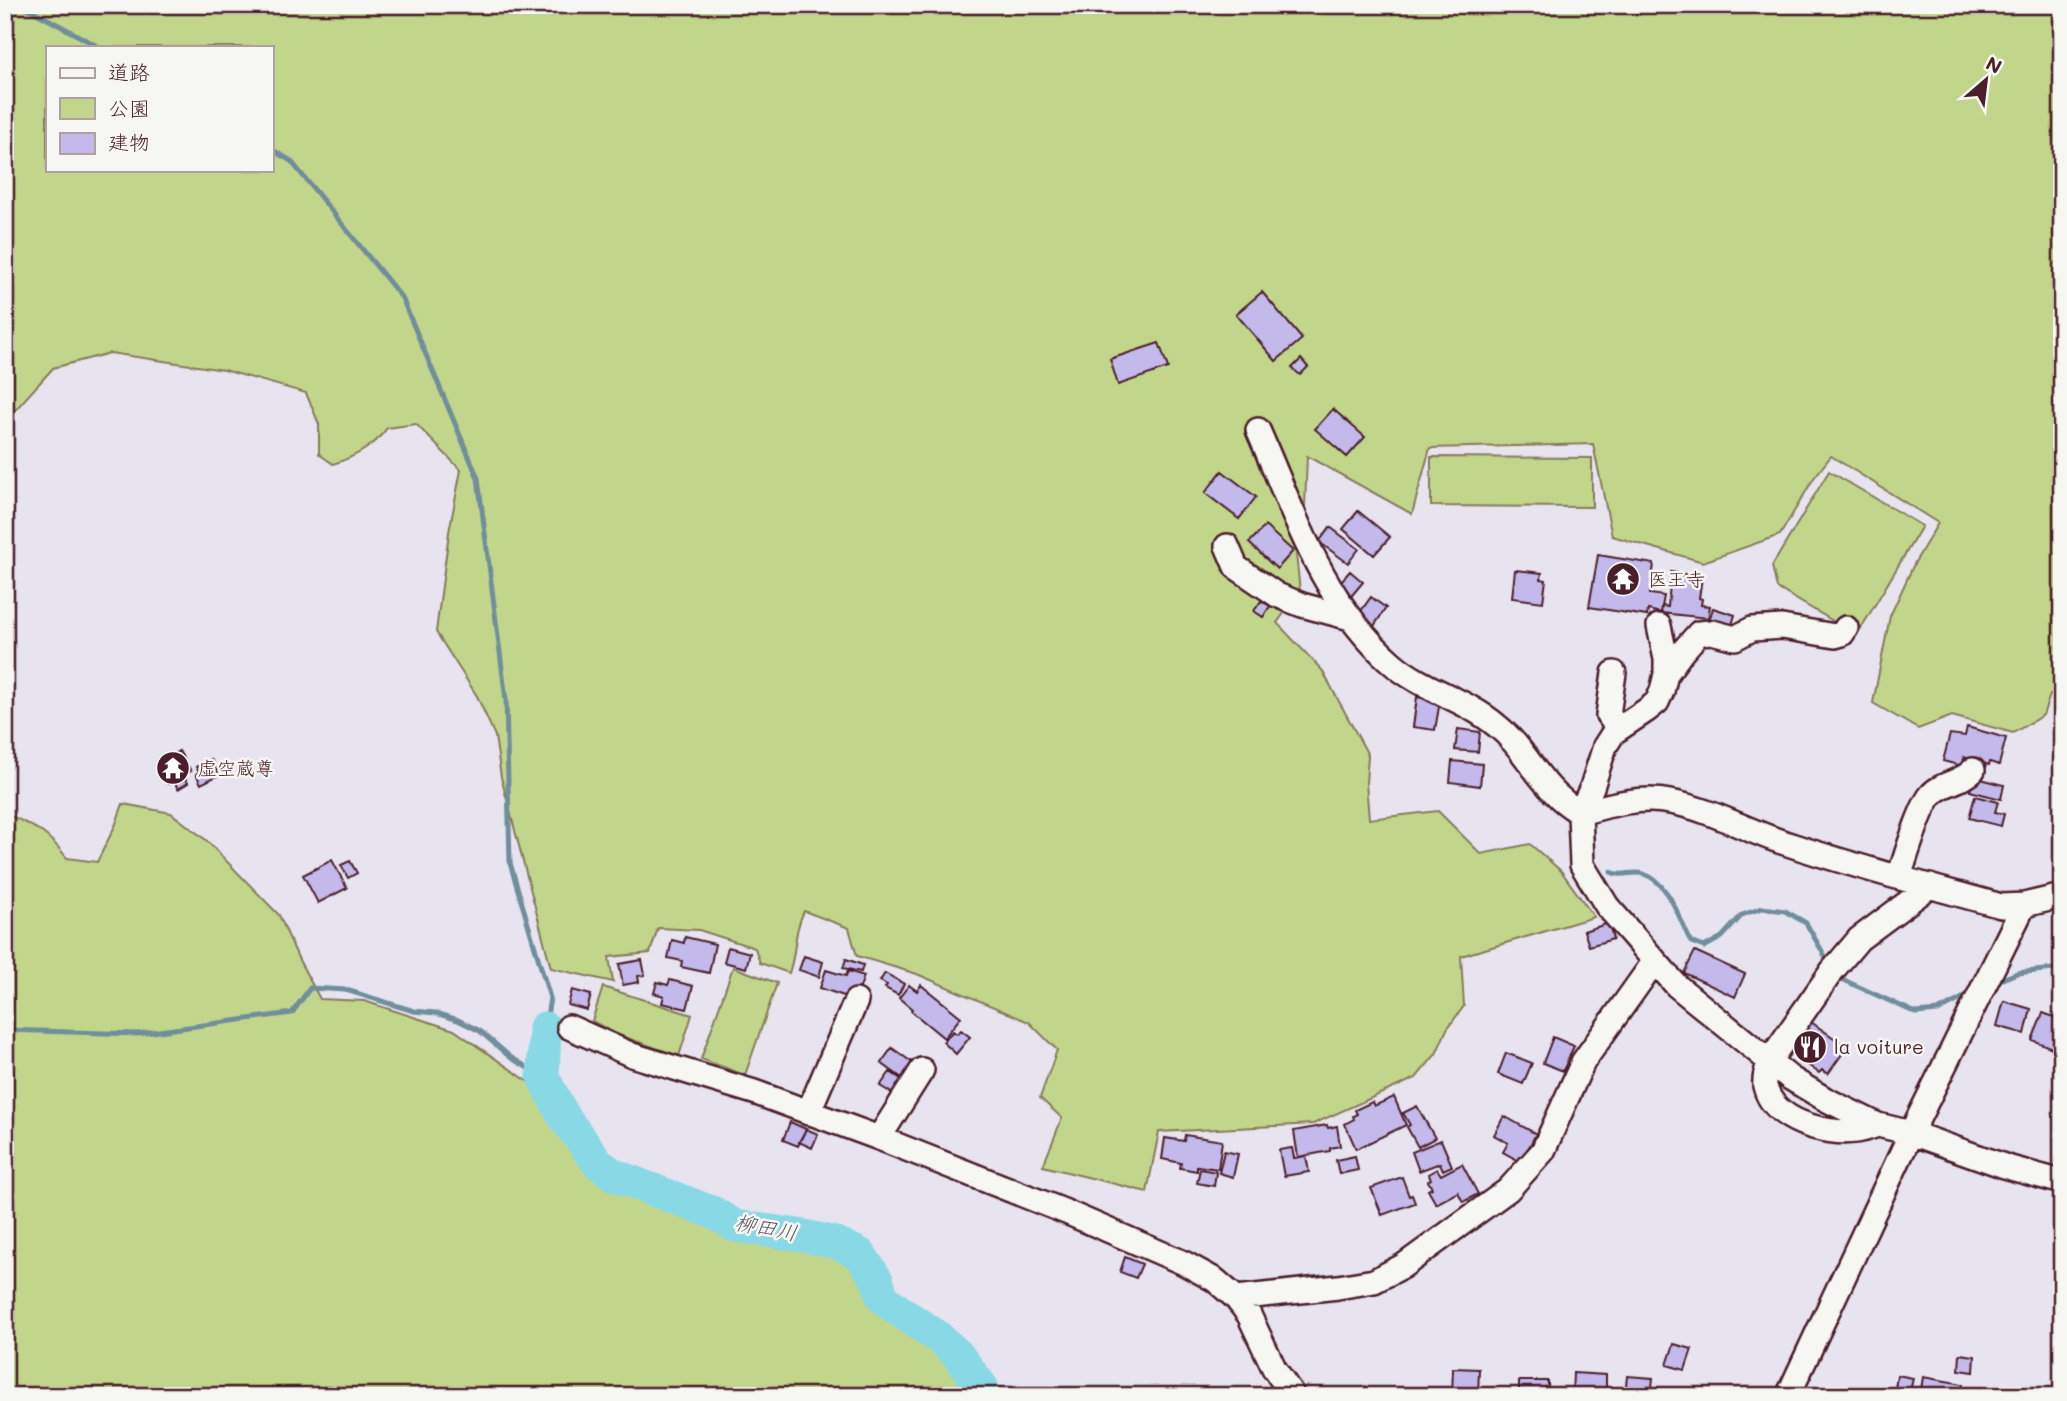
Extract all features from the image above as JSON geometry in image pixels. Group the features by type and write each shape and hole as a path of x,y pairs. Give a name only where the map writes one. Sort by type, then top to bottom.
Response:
{"street":[{"path":"1258,430 1317,566 1350,618 1393,664 1415,679 1470,707 1497,726 1558,797 1580,813"},
{"path":"1227,546 1236,567 1277,595 1302,606 1350,618"},
{"path":"1660,626 1666,674 1657,702 1614,732 1605,746 1592,787 1580,813 1582,865 1607,906 1677,986 1790,1078 1878,1125 1911,1133 2007,1167 2062,1182"},
{"path":"1666,674 1699,633 1712,632 1735,638 1752,629 1782,627 1835,636 1842,634 1846,628"},
{"path":"1614,673 1608,715 1619,728"},
{"path":"1899,877 1931,795 1964,779 1973,770"},
{"path":"1580,813 1622,802 1668,801 1806,850 2001,906 2024,905 2062,896"},
{"path":"1878,1125 1855,1131 1818,1129 1782,1113 1770,1101 1765,1084 1769,1059 1832,971 1859,939 1930,886"},
{"path":"1788,1396 1911,1133 2024,905"},
{"path":"1236,1298 1374,1281 1404,1266 1508,1189 1543,1151 1583,1062 1654,962"},
{"path":"808,1113 856,1001"},
{"path":"569,1027 632,1055 754,1092 879,1138 1066,1212 1184,1263 1215,1280 1236,1298 1249,1315 1274,1368 1293,1396"},
{"path":"879,1138 922,1070"}],"green space":[{"path":"5,5 2062,5 2062,692 2050,695 2043,715 2013,733 1952,716 1918,729 1873,703 1890,616 1914,564 1938,523 1831,456 1814,478 1780,535 1703,562 1612,536 1593,444 1430,448 1412,514 1307,456 1305,507 1295,545 1300,591 1277,623 1322,670 1368,755 1366,783 1369,819 1438,811 1481,854 1530,844 1561,871 1594,917 1461,956 1464,1006 1447,1029 1436,1054 1416,1078 1313,1124 1159,1132 1147,1192 1043,1166 1062,1118 1040,1098 1057,1050 1029,1022 917,974 857,956 849,928 804,911 789,973 760,963 755,948 699,930 658,928 650,953 609,957 613,982 551,968 501,777 495,736 477,696 436,632 449,532 461,470 416,424 387,428 376,441 363,450 333,464 319,454 319,424 306,393 224,370 110,353 53,368 16,409 5,426"},
{"path":"1431,457 1592,458 1592,507 1431,506"},
{"path":"1829,471 1922,526 1857,635 1777,588 1772,566"},
{"path":"5,802 9,815 41,832 67,858 97,862 123,804 171,813 206,840 279,915 320,999 364,1001 454,1030 536,1087 573,1145 594,1169 683,1206 738,1235 807,1247 836,1248 865,1267 878,1302 943,1348 974,1382 979,1396 5,1396"},
{"path":"733,967 777,983 745,1075 701,1059"},
{"path":"603,987 692,1015 679,1056 616,1034 592,1021"}],"building":[{"path":"1262,292 1302,339 1276,361 1236,314"},
{"path":"1159,343 1168,368 1118,385 1110,359"},
{"path":"1301,359 1308,367 1300,375 1292,368"},
{"path":"1333,409 1365,437 1347,457 1315,429"},
{"path":"1222,471 1256,497 1239,519 1205,493"},
{"path":"1358,511 1390,537 1374,555 1343,529"},
{"path":"1265,526 1293,551 1277,569 1249,543"},
{"path":"1330,527 1359,549 1348,563 1319,542"},
{"name":"医王寺","path":"1598,555 1654,564 1650,594 1664,596 1661,613 1648,610 1647,616 1589,607"},
{"path":"1515,570 1542,573 1541,579 1546,580 1543,602 1512,598"},
{"path":"1350,571 1363,582 1348,600 1335,588"},
{"path":"1671,572 1702,577 1699,598 1702,599 1701,605 1710,606 1708,618 1661,613 1662,606 1668,607"},
{"path":"1371,597 1386,608 1372,629 1356,618"},
{"path":"1261,601 1270,606 1263,617 1254,611"},
{"path":"1713,608 1735,615 1730,631 1708,624"},
{"path":"1417,697 1440,701 1435,730 1413,727"},
{"path":"1967,727 2006,738 1999,765 1990,762 1989,765 1964,757 1962,766 1943,761 1950,734 1965,736"},
{"path":"1458,729 1480,732 1478,752 1455,750"},
{"name":"虚空蔵尊","path":"179,751 191,771 183,775 188,783 178,789 174,781 168,784 156,765"},
{"path":"211,759 219,775 201,784 196,767"},
{"path":"1452,761 1482,764 1480,786 1450,782"},
{"path":"1973,777 2004,785 2001,799 1970,791"},
{"path":"1975,796 1998,802 1995,812 2004,814 2001,826 1969,818"},
{"path":"332,860 347,888 318,903 303,875"},
{"path":"350,861 357,873 348,878 341,865"},
{"path":"1609,923 1613,939 1589,946 1584,931"},
{"path":"685,937 715,944 709,973 681,967 682,961 668,958 672,940 684,943"},
{"path":"728,947 750,953 746,968 724,962"},
{"path":"1695,951 1745,974 1735,997 1684,973"},
{"path":"804,956 823,962 819,977 799,970"},
{"path":"846,959 863,965 861,972 843,968"},
{"path":"642,960 645,975 638,976 639,982 623,985 619,964"},
{"path":"826,970 846,976 848,971 864,976 857,996 848,993 847,997 820,988"},
{"path":"885,973 904,984 898,995 885,988 887,985 880,981"},
{"path":"670,980 693,986 687,1009 662,1003 664,996 654,993 657,982 668,985"},
{"path":"909,985 917,991 921,985 961,1017 944,1038 899,998"},
{"path":"572,990 591,995 587,1010 568,1005"},
{"path":"2004,1001 2031,1009 2025,1034 1997,1026"},
{"path":"2043,1013 2062,1020 2062,1052 2032,1040"},
{"path":"1808,1020 1847,1047 1828,1074 1822,1070 1819,1073 1787,1050"},
{"path":"961,1030 970,1037 956,1054 943,1042 953,1031 957,1034"},
{"path":"1553,1037 1574,1046 1563,1071 1543,1063"},
{"path":"892,1048 913,1063 902,1078 881,1063"},
{"path":"1506,1053 1532,1063 1523,1084 1498,1074"},
{"path":"890,1072 904,1081 895,1095 880,1086"},
{"path":"1394,1097 1406,1125 1356,1149 1345,1124 1354,1119 1353,1116 1357,1114 1355,1110 1372,1102 1374,1106"},
{"path":"1417,1106 1435,1138 1418,1147 1403,1113"},
{"path":"1504,1116 1536,1134 1521,1162 1503,1152 1508,1143 1494,1135"},
{"path":"790,1122 806,1129 798,1146 783,1140"},
{"path":"1327,1125 1328,1128 1337,1126 1340,1146 1330,1148 1330,1151 1298,1157 1294,1131"},
{"path":"806,1129 818,1134 812,1148 799,1142"},
{"path":"1185,1135 1222,1141 1218,1169 1197,1166 1197,1171 1180,1168 1181,1163 1162,1159 1165,1138 1184,1141"},
{"path":"1441,1140 1452,1166 1443,1170 1440,1163 1419,1171 1412,1152"},
{"path":"1292,1148 1294,1158 1306,1156 1309,1172 1284,1176 1279,1150"},
{"path":"1224,1151 1238,1154 1233,1177 1219,1173"},
{"path":"1355,1156 1358,1170 1339,1174 1336,1160"},
{"path":"1462,1164 1478,1194 1463,1202 1458,1192 1436,1204 1428,1190 1432,1188 1428,1174 1437,1169 1441,1175"},
{"path":"1200,1169 1216,1172 1214,1186 1197,1183"},
{"path":"1402,1177 1409,1196 1412,1195 1415,1203 1382,1215 1371,1188"},
{"path":"1125,1257 1142,1264 1136,1278 1120,1272"},
{"path":"1674,1344 1692,1349 1685,1370 1667,1365"},
{"path":"1960,1354 1975,1356 1974,1372 1959,1370"},
{"path":"1453,1368 1479,1369 1478,1396 1452,1396"},
{"path":"1573,1373 1606,1375 1606,1396 1572,1396"},
{"path":"1897,1375 1913,1378 1909,1396 1894,1396"},
{"path":"1627,1376 1653,1378 1651,1396 1625,1396"},
{"path":"1923,1377 1963,1384 1961,1396 1920,1396"},
{"path":"1519,1381 1548,1381 1548,1395 1519,1395"}],"waterway":[{"path":"22,5 97,46"},
{"path":"273,150 291,161 402,298 478,478 506,700 510,863 550,998 545,1028"},
{"path":"1611,872 1644,874 1661,885 1673,903 1691,942 1704,947 1722,937 1742,915 1762,908 1785,911 1806,923 1830,965"},
{"path":"1993,983 2017,973 2062,968"},
{"path":"1837,977 1916,1013 1938,1011 1972,993"},
{"path":"5,1030 137,1034 292,1013 310,988 346,990 414,1011 436,1013 458,1020 480,1031 510,1057 543,1077"},
{"name":"柳田川","path":"545,1028 543,1077 564,1117 599,1164 614,1175 714,1213 735,1226 805,1236 836,1243 860,1254 877,1280 883,1298 957,1354 982,1387 985,1396"}],"place":[{"name":"医王寺","path":"1623,579"},
{"name":"虚空蔵尊","path":"173,768"},
{"name":"la voiture","path":"1810,1047"}]}
